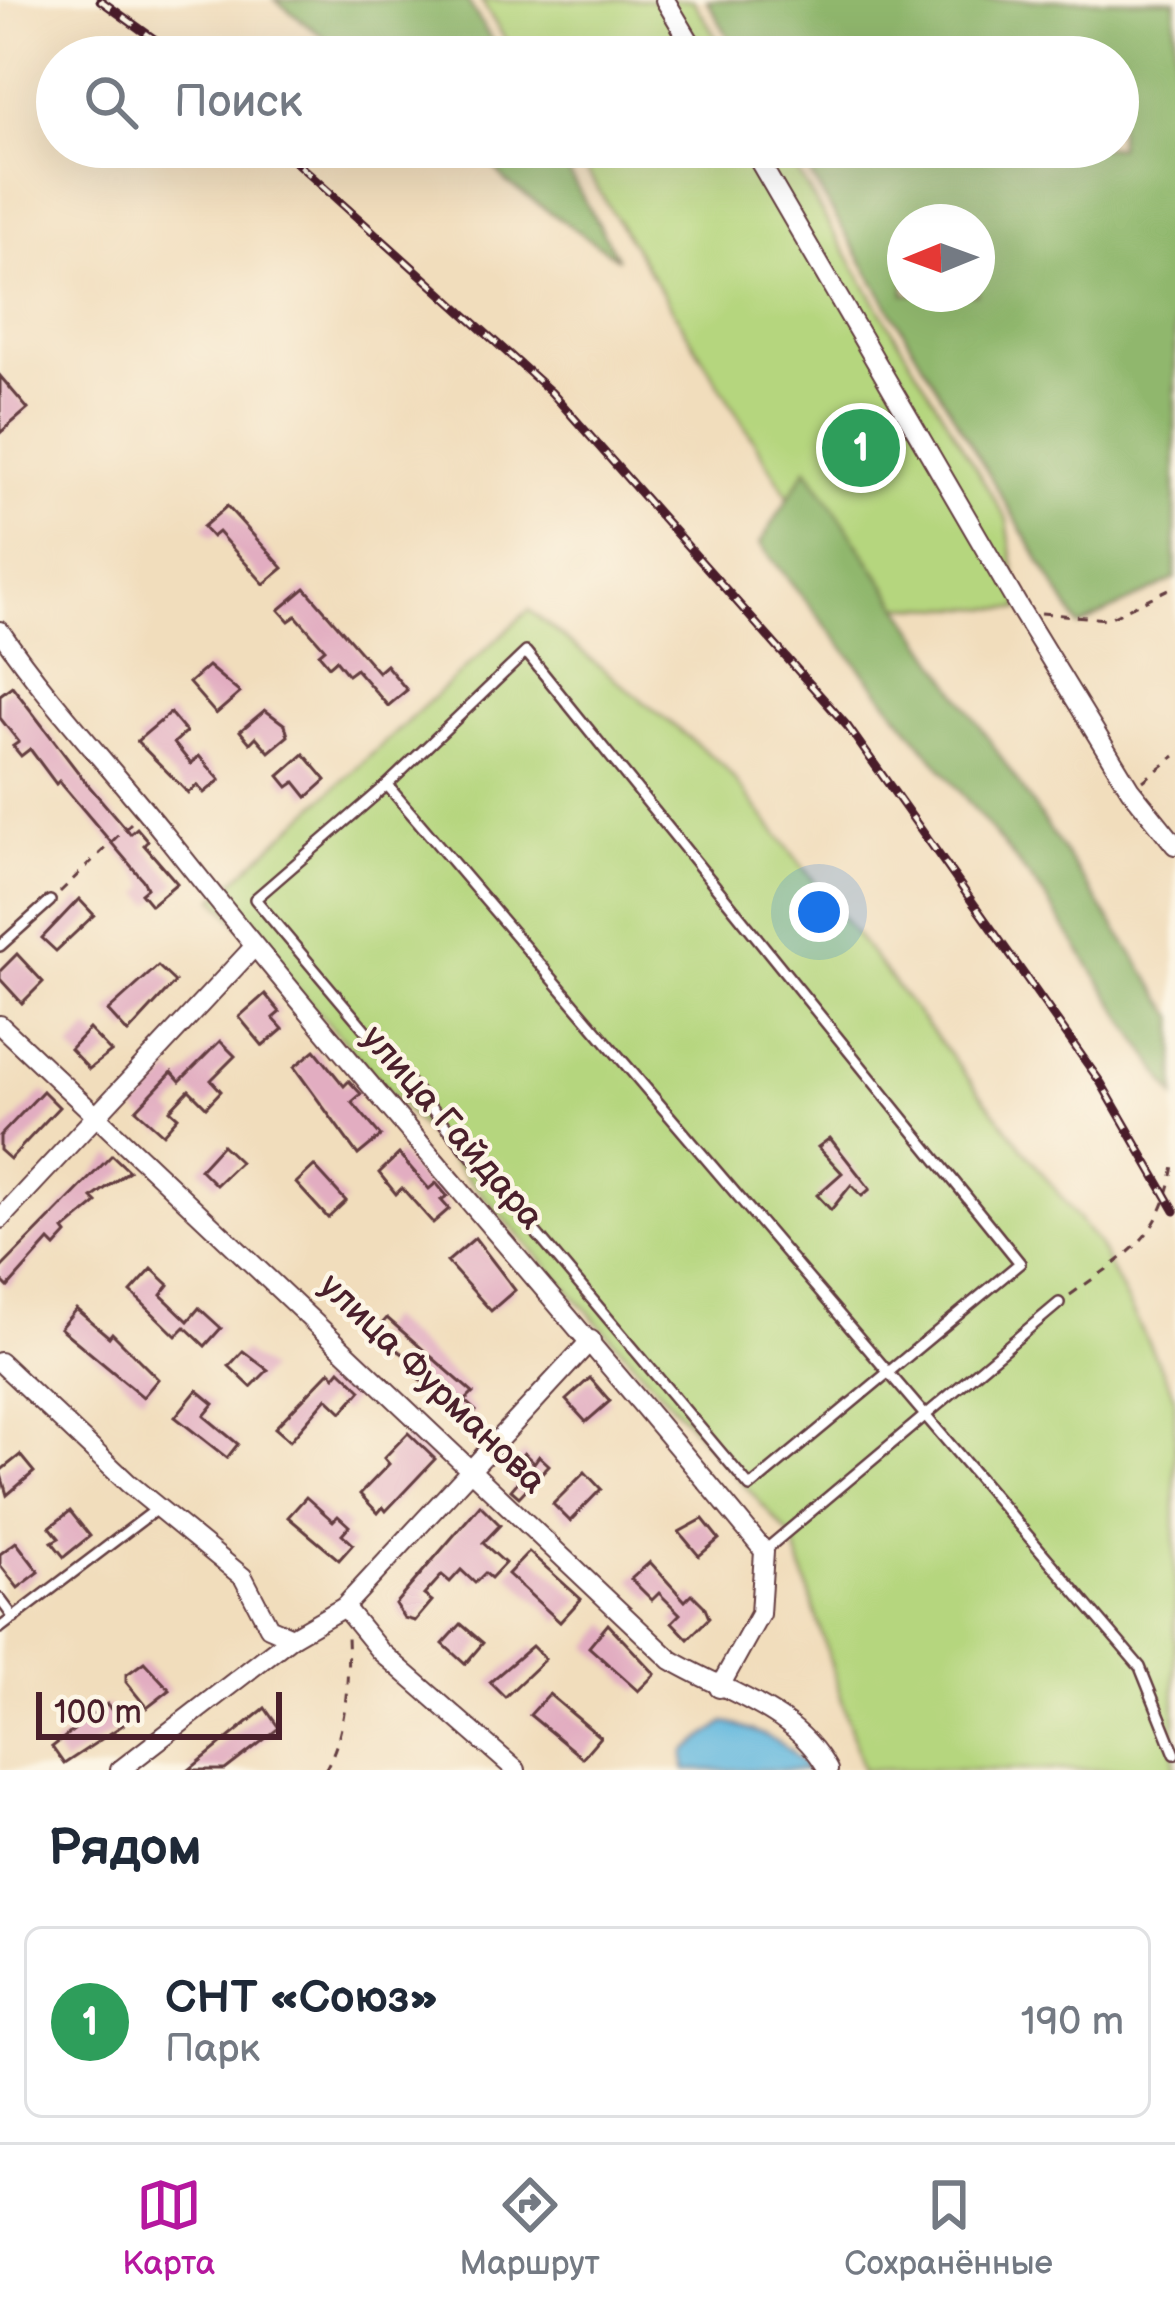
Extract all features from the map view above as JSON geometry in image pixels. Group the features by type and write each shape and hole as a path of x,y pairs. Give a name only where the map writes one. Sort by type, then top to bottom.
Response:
{"street":[{"path":"665,0 686,36"},
{"path":"763,168 1020,609 1130,789 1175,845"},
{"name":"улица Гайдара","path":"0,631 36,684 218,894 254,947 591,1340 764,1551"},
{"path":"0,1220 254,947"},
{"name":"улица Фурманова","path":"0,1025 471,1465 671,1660 719,1688 781,1714 817,1749 828,1770"},
{"path":"120,1770 292,1636 344,1607 591,1340"},
{"path":"0,1362 158,1508 243,1577 269,1627 292,1636"},
{"path":"719,1688 760,1614 764,1551"},
{"path":"344,1607 380,1651 516,1770"}],"lane":[{"path":"526,652 1020,1263 887,1374 750,1487 255,899 387,785 526,652"},
{"path":"387,785 1140,1667 1175,1754"},
{"path":"0,946 50,901"},
{"path":"764,1551 1059,1303"},
{"path":"0,1628 158,1508"},
{"path":"0,1599 14,1618"}],"path":[{"path":"1020,609 1107,619 1175,586"},
{"path":"1130,789 1175,757"},
{"path":"50,901 145,810"},
{"path":"1059,1303 1145,1242 1173,1189 1175,1159"},
{"path":"325,1770 334,1755 348,1683 344,1607"}],"green space":[{"path":"275,0 467,0 489,36 322,36"},
{"path":"481,0 693,0 715,36 503,36"},
{"path":"707,0 1175,0 1175,579 1079,626 892,312 995,312 995,204 887,204 887,303 806,168 1139,168 1139,36 728,36"},
{"path":"495,168 566,168 618,259 505,181"},
{"path":"585,168 795,168 1007,520 1020,609 856,606"},
{"path":"807,468 1175,1017 1175,1097 1043,894 760,544"},
{"path":"529,610 723,765 1098,1244 1175,1396 1175,1770 863,1770 793,1539 215,898"}],"water":[{"path":"725,1722 781,1744 807,1770 685,1770 685,1752"}],"building":[{"path":"0,376 28,409 0,433"},
{"path":"227,506 283,568 264,584 218,532 212,537 203,527"},
{"path":"305,588 378,672 386,665 407,690 388,706 356,669 348,675 336,660 329,666 319,654 325,649 296,616 289,621 279,610"},
{"path":"208,666 240,693 216,714 189,683"},
{"path":"12,686 84,780 130,834 137,828 148,841 144,845 177,883 151,905 141,893 147,888 143,880 59,781 56,784 30,749 21,756 13,746 19,742 0,718 0,695"},
{"path":"265,710 285,725 288,736 269,752 256,737 250,743 240,731"},
{"path":"170,713 186,732 174,743 191,764 199,756 220,780 204,793 197,785 188,793 137,741"},
{"path":"304,754 326,780 307,797 295,782 288,787 279,776"},
{"path":"79,899 94,915 56,951 42,938"},
{"path":"17,954 43,982 22,1003 0,979 0,971"},
{"path":"158,966 175,982 128,1033 108,1011"},
{"path":"265,994 280,1012 273,1018 283,1029 263,1046 239,1017"},
{"path":"89,1029 111,1052 89,1069 70,1049"},
{"path":"220,1041 235,1056 211,1080 221,1091 206,1107 189,1090 170,1110 178,1117 163,1134 136,1110 172,1072 180,1081"},
{"path":"315,1050 344,1086 349,1081 361,1094 352,1102 381,1136 358,1155 294,1067"},
{"path":"43,1091 59,1107 10,1159 0,1150 0,1136"},
{"path":"830,1138 870,1189 862,1196 851,1185 831,1210 817,1195 842,1173 818,1147"},
{"path":"222,1145 240,1162 216,1185 200,1169"},
{"path":"399,1154 429,1189 436,1183 447,1196 441,1200 449,1209 433,1223 402,1188 396,1194 379,1173"},
{"path":"112,1155 129,1171 92,1198 97,1203 64,1230 67,1234 55,1247 49,1241 8,1287 0,1279 0,1269"},
{"path":"314,1166 346,1201 328,1218 296,1183"},
{"path":"475,1238 515,1290 491,1311 447,1262"},
{"path":"152,1269 169,1285 161,1295 188,1321 199,1308 221,1328 205,1346 185,1327 176,1336 131,1292"},
{"path":"76,1309 109,1337 112,1333 158,1379 143,1397 60,1328"},
{"path":"387,1318 473,1393 465,1401 476,1411 465,1423 411,1371 418,1364 373,1334"},
{"path":"243,1351 268,1370 251,1387 229,1366"},
{"path":"340,1370 361,1390 342,1412 327,1398 290,1441 275,1428 330,1371 335,1376"},
{"path":"590,1378 610,1401 586,1422 566,1400"},
{"path":"197,1390 214,1404 204,1416 238,1444 227,1458 175,1417"},
{"path":"408,1433 435,1459 386,1511 383,1507 378,1513 360,1494 389,1464 384,1458"},
{"path":"524,1453 534,1463 539,1456 549,1465 519,1497 511,1490 523,1476 512,1466"},
{"path":"20,1455 34,1472 7,1495 0,1471"},
{"path":"585,1472 601,1489 570,1521 553,1504"},
{"path":"306,1497 333,1521 338,1516 349,1526 342,1534 353,1544 339,1560 288,1517"},
{"path":"480,1505 500,1525 483,1543 505,1563 491,1578 485,1573 475,1583 461,1570 450,1582 442,1575 424,1595 432,1601 415,1621 404,1618 395,1604"},
{"path":"70,1511 90,1536 64,1557 52,1542 59,1538 50,1527"},
{"path":"703,1519 719,1539 699,1556 679,1532"},
{"path":"16,1542 39,1572 18,1588 0,1565 0,1554"},
{"path":"529,1552 581,1599 560,1622 508,1574"},
{"path":"650,1562 685,1601 692,1594 704,1606 709,1618 688,1639 672,1622 680,1614 659,1593 652,1600 631,1579"},
{"path":"461,1624 483,1643 465,1664 443,1644"},
{"path":"608,1624 655,1674 638,1691 589,1647"},
{"path":"532,1646 545,1659 505,1697 490,1682"},
{"path":"144,1662 170,1690 147,1708 126,1682 126,1675"},
{"path":"549,1694 600,1737 582,1758 530,1715"},
{"path":"107,1704 123,1725 64,1764 52,1747"},
{"path":"265,1708 279,1728 225,1770 189,1770"}],"railway":[{"path":"100,0 150,36"},
{"path":"302,168 551,392 848,727 1101,1083 1175,1211"}],"place":[{"name":"СНТ «Союз»","path":"861,448"}]}
